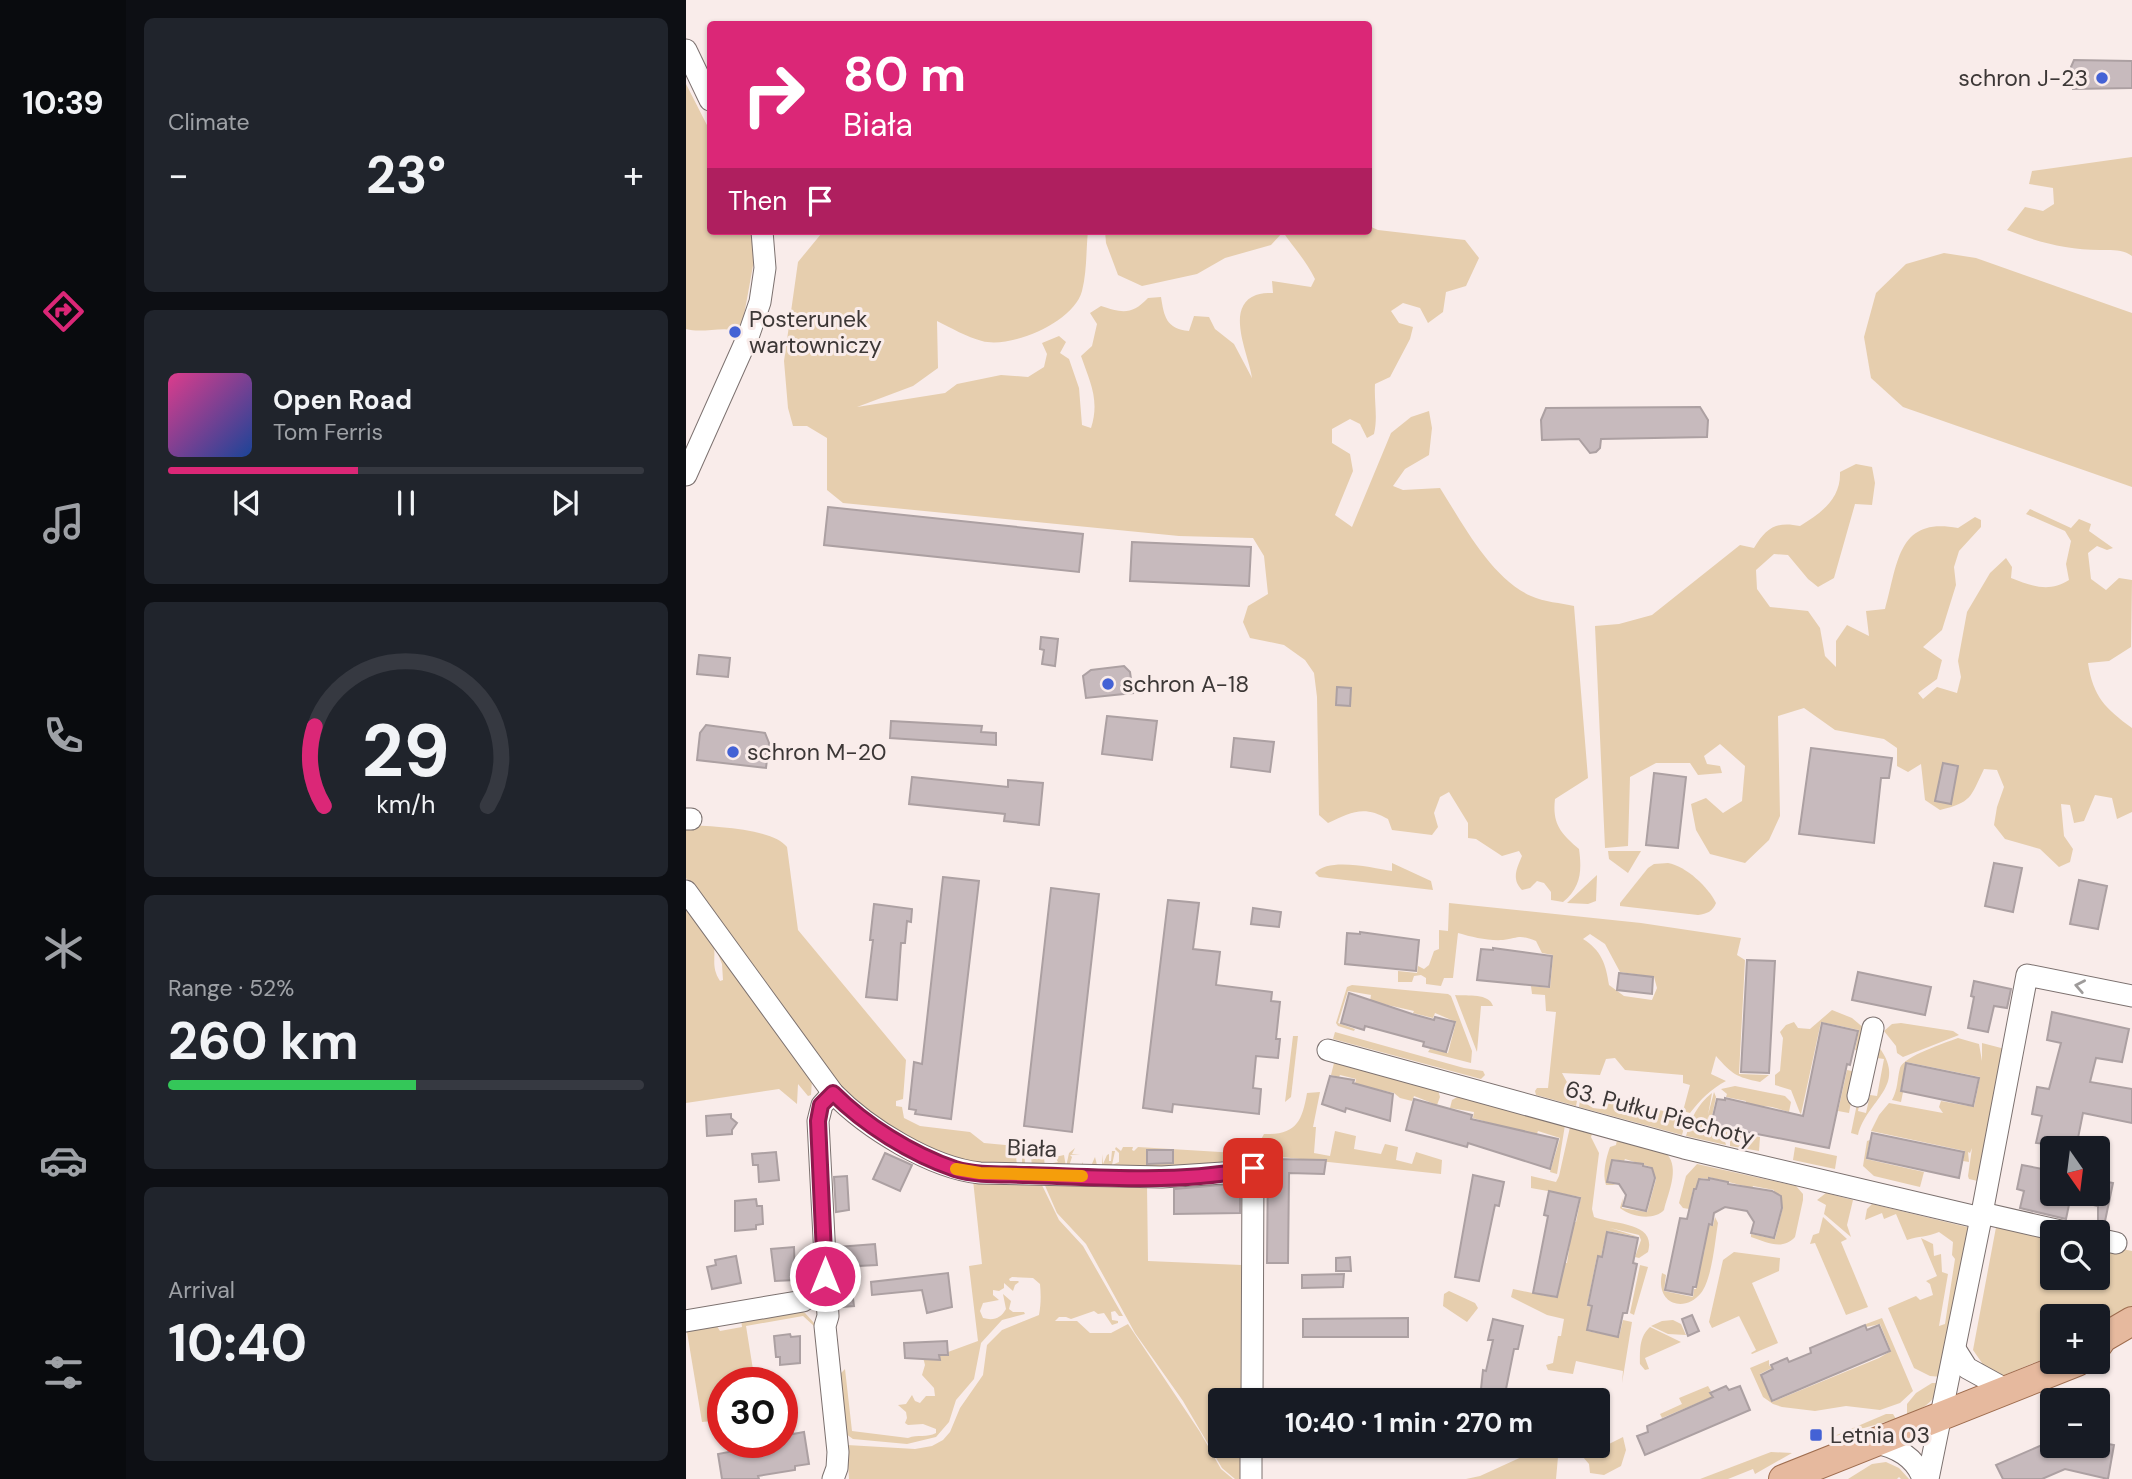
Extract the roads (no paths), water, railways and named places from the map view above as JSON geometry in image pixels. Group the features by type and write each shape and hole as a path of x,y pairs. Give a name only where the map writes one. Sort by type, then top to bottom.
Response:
{"main road":[{"path":"2110,1334 2132,1321"},
{"path":"2110,1355 2132,1342"},
{"path":"1783,1479 2047,1374"}],"street":[{"path":"686,50 707,94"},
{"path":"686,475 760,303 764,286 762,235"},
{"name":"Biała","path":"686,891 833,1093 864,1120 911,1149 962,1171 1162,1177 1253,1168 1252,1388"},
{"path":"1926,1479 1982,1215 2027,975 2132,996"},
{"path":"1858,1096 1873,1028"},
{"name":"63. Pułku Piechoty","path":"1328,1050 1684,1148 2040,1227"},
{"path":"833,1093 821,1105 818,1121 828,1316 825,1326 838,1452 838,1468 833,1479"},
{"path":"686,1321 794,1303 809,1298 825,1276 826,1261"},
{"path":"794,1303 816,1315 825,1326"},
{"path":"1955,1349 1967,1368 2007,1390"},
{"path":"1874,1443 1891,1447 1907,1457 1926,1479"},
{"path":"1251,1458 1251,1479"}],"place":[{"name":"schron J-23","path":"2102,78"},
{"name":"Posterunek wartowniczy","path":"735,332"},
{"name":"schron A-18","path":"1108,684"},
{"name":"schron M-20","path":"733,752"},
{"name":"Letnia 03","path":"1816,1435"}]}
